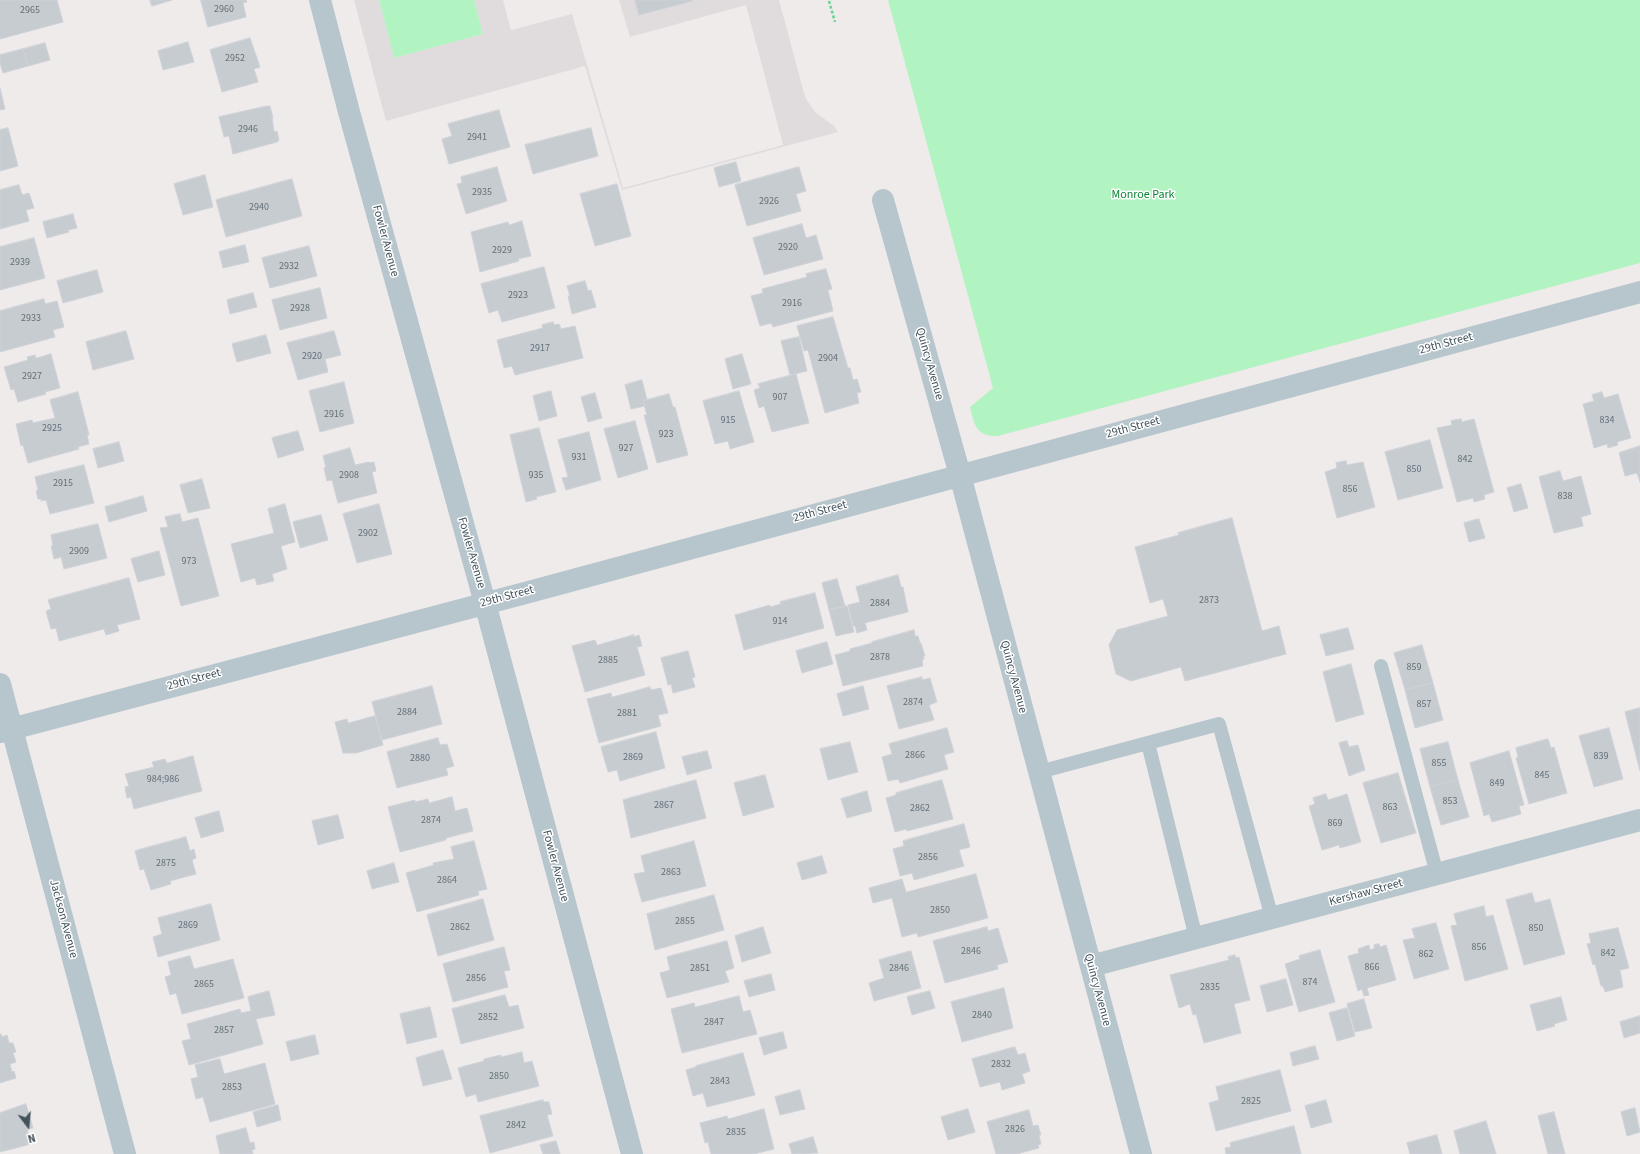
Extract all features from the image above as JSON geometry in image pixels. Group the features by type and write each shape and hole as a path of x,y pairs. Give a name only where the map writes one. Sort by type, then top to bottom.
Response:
{"street":[{"name":"Fowler Avenue","path":"320,0 351,120 485,603 632,1154"},
{"name":"Quincy Avenue","path":"883,200 960,475 1141,1154"},
{"name":"29th Street","path":"6,730 485,603 1640,292"},
{"name":"Jackson Avenue","path":"0,684 6,730 125,1154"},
{"name":"Kershaw Street","path":"1091,966 1640,820"}],"lane":[{"path":"1381,666 1437,874"},
{"path":"1039,772 1219,724 1272,918"},
{"path":"1148,743 1196,938"}],"path":[{"path":"829,1 835,22"}],"shaded area":[{"path":"354,0 379,0 394,58 483,34 474,0 503,0 511,30 572,14 623,188 783,145 746,5 630,37 619,0 635,0 639,15 692,0 779,0 805,97 815,112 834,126 838,132 622,190 585,66 386,121"}],"green space":[{"path":"379,0 474,0 483,34 394,58"},
{"name":"Monroe Park","path":"888,0 1640,0 1640,263 998,436 985,434 977,428 970,407 993,388"}],"building":[{"path":"0,0 57,0 63,22 0,39"},
{"path":"150,0 172,0 152,6"},
{"path":"201,0 246,0 247,2 243,3 246,17 208,27"},
{"path":"635,0 692,0 692,1 639,15"},
{"path":"250,38 260,67 254,69 258,82 222,92 210,50"},
{"path":"188,42 194,62 163,70 158,51"},
{"path":"45,43 50,60 28,66 23,49"},
{"path":"23,49 28,66 3,73 0,63 0,55"},
{"path":"0,88 5,109 0,110"},
{"path":"270,106 274,132 277,131 279,140 277,142 233,154 229,136 224,137 219,117"},
{"path":"499,110 510,147 449,164 442,139 452,136 448,124"},
{"path":"8,128 18,166 0,171 0,130"},
{"path":"591,128 598,156 533,174 525,145"},
{"path":"736,162 741,181 719,187 714,168"},
{"path":"497,167 507,201 466,214 457,184 462,183 461,177"},
{"path":"799,167 806,191 796,194 801,211 747,226 735,185"},
{"path":"205,175 213,207 183,215 174,184"},
{"path":"292,179 302,216 226,237 216,200"},
{"path":"617,184 631,236 595,246 580,194"},
{"path":"19,185 22,195 29,193 34,208 26,210 29,221 0,229 0,190"},
{"path":"73,214 77,228 68,230 69,232 47,238 43,222"},
{"path":"522,221 531,256 480,272 471,232 508,222 509,225"},
{"path":"802,224 806,238 816,235 823,259 764,275 753,238"},
{"path":"34,238 45,278 0,290 0,247"},
{"path":"245,245 249,262 223,268 219,252"},
{"path":"309,246 317,276 270,288 262,258"},
{"path":"544,267 555,308 502,322 498,310 489,313 481,284"},
{"path":"826,269 832,289 828,290 833,311 773,327 771,323 760,326 751,296 763,293 762,289 807,277 806,274"},
{"path":"97,270 103,292 63,303 57,281"},
{"path":"585,281 588,291 591,290 596,307 572,314 567,286"},
{"path":"320,288 327,318 280,330 272,300"},
{"path":"253,293 257,307 230,314 227,300"},
{"path":"44,299 45,304 57,301 64,327 53,330 55,337 0,352 0,311"},
{"path":"833,317 848,368 850,368 853,380 857,379 861,392 857,393 859,403 825,413 808,350 804,351 797,326"},
{"path":"553,322 554,325 559,324 561,329 575,326 583,358 515,375 512,366 504,368 497,340 543,328 542,325"},
{"path":"126,331 134,359 93,370 86,342"},
{"path":"334,331 341,355 325,359 328,372 298,380 287,343"},
{"path":"266,335 271,353 237,362 232,344"},
{"path":"799,337 807,371 790,375 781,341"},
{"path":"51,354 60,388 45,392 46,394 18,402 14,389 11,390 4,367 28,360 27,357 35,355 36,358"},
{"path":"742,354 751,384 733,389 725,359"},
{"path":"796,374 809,423 772,432 764,406 759,408 754,390 760,388 758,384"},
{"path":"642,380 647,400 643,401 645,406 631,409 625,385"},
{"path":"344,382 354,423 320,432 309,391"},
{"path":"551,391 557,416 539,421 533,396"},
{"path":"739,391 754,442 730,449 728,441 715,444 703,401"},
{"path":"78,392 89,435 87,435 89,444 78,447 79,449 28,463 23,445 21,446 16,424 32,420 33,423 55,418 50,400"},
{"path":"1602,392 1604,398 1618,394 1631,438 1617,442 1618,445 1608,448 1607,444 1594,448 1583,404 1594,401 1592,395"},
{"path":"595,393 602,418 588,422 581,397"},
{"path":"669,394 673,407 675,407 688,455 657,463 644,415 647,415 643,401"},
{"path":"1461,419 1462,422 1474,419 1494,492 1484,495 1485,499 1474,502 1473,498 1457,502 1437,428 1452,425 1451,421"},
{"path":"635,421 648,469 618,478 604,429"},
{"path":"539,428 556,492 536,497 537,499 526,502 510,435"},
{"path":"298,431 304,450 278,458 272,438"},
{"path":"589,432 601,480 566,490 562,478 568,477 558,440"},
{"path":"1430,440 1443,488 1398,500 1385,452"},
{"path":"119,442 124,461 98,468 93,449"},
{"path":"1640,446 1640,482 1637,473 1625,476 1619,453"},
{"path":"350,448 355,465 374,462 376,471 372,472 377,493 338,503 332,480 327,481 324,468 326,467 323,456"},
{"path":"1346,461 1347,465 1363,462 1375,507 1337,518 1325,472 1337,468 1336,463"},
{"path":"84,465 94,503 50,514 46,500 41,501 41,499 38,499 36,491 38,490 35,477"},
{"path":"1560,471 1563,481 1581,476 1591,514 1581,517 1583,526 1554,533 1539,477"},
{"path":"202,479 210,508 188,513 180,485"},
{"path":"1521,484 1528,508 1514,512 1507,488"},
{"path":"143,496 147,511 109,522 105,507"},
{"path":"285,504 295,542 281,546 287,569 272,574 274,581 257,585 255,578 241,582 231,544 274,533 268,509"},
{"path":"379,504 392,554 357,563 343,514"},
{"path":"180,514 182,522 198,518 219,596 181,606 160,528 168,527 165,517"},
{"path":"321,515 328,540 300,548 293,522"},
{"path":"1232,518 1262,631 1279,626 1286,654 1185,681 1181,667 1131,681 1116,674 1109,645 1117,630 1168,616 1163,599 1150,603 1135,547"},
{"path":"1479,519 1485,538 1469,542 1464,523"},
{"path":"98,524 107,558 64,569 61,557 54,559 51,546 53,546 51,535"},
{"path":"159,551 165,575 138,582 131,559"},
{"path":"898,575 901,587 903,587 908,612 865,623 867,630 857,633 855,626 853,626 848,605 860,602 856,587"},
{"path":"129,578 140,619 117,625 119,631 106,635 104,629 59,641 56,628 51,629 46,611 51,609 48,600"},
{"path":"837,579 845,606 829,610 822,583"},
{"path":"815,593 824,628 744,650 735,615 770,605 770,607 781,604 780,602"},
{"path":"847,606 854,632 836,636 829,610"},
{"path":"1348,628 1354,649 1326,656 1320,635"},
{"path":"914,630 915,636 918,636 925,656 923,656 924,659 922,660 923,666 843,686 835,655 872,642"},
{"path":"634,635 634,637 639,635 642,646 637,647 645,675 585,692 572,646 595,640 597,645"},
{"path":"827,642 833,664 802,673 796,651"},
{"path":"1422,645 1433,683 1405,690 1394,653"},
{"path":"688,651 695,677 692,678 695,687 673,693 671,684 668,685 661,658"},
{"path":"1351,664 1364,714 1336,722 1323,672"},
{"path":"922,677 922,680 930,678 937,702 929,705 934,720 899,729 887,686"},
{"path":"1433,683 1443,720 1415,728 1405,690"},
{"path":"432,686 442,724 382,740 372,702"},
{"path":"863,686 869,709 843,716 837,694"},
{"path":"650,687 651,690 661,688 668,713 658,715 661,726 599,743 587,699 611,693 612,697"},
{"path":"1640,708 1640,771 1625,712"},
{"path":"375,716 383,745 356,753 343,753 335,722 347,719 348,723"},
{"path":"947,728 954,752 944,755 948,769 900,783 898,779 888,781 882,757 892,754 889,744"},
{"path":"1609,728 1623,779 1594,787 1579,736"},
{"path":"656,732 665,768 620,781 617,770 608,772 601,747"},
{"path":"438,738 440,745 447,744 454,766 446,768 448,775 397,788 387,752"},
{"path":"1548,739 1551,748 1554,747 1567,793 1529,804 1516,758 1518,757 1516,748"},
{"path":"1347,741 1349,747 1358,745 1365,770 1349,776 1339,743"},
{"path":"850,742 858,772 828,780 820,749"},
{"path":"1448,742 1458,780 1430,787 1420,749"},
{"path":"707,751 712,768 687,775 682,757"},
{"path":"1509,751 1524,805 1519,806 1521,814 1492,822 1489,814 1484,816 1470,763"},
{"path":"193,756 202,791 134,809 131,797 127,798 125,787 129,786 125,774 154,767 152,762 165,759 167,763"},
{"path":"1398,773 1416,833 1381,843 1363,783"},
{"path":"765,775 774,807 743,816 734,783"},
{"path":"696,780 706,818 631,838 623,800"},
{"path":"942,780 953,819 907,831 906,829 895,832 886,798 896,795 896,793"},
{"path":"1458,780 1469,817 1441,825 1430,787"},
{"path":"867,791 872,811 847,818 841,799"},
{"path":"1326,794 1328,800 1347,794 1361,842 1340,848 1339,845 1322,850 1309,806 1315,804 1313,798"},
{"path":"452,797 455,811 467,808 473,831 400,852 388,807 415,800 415,802 428,799 429,803"},
{"path":"219,811 224,831 201,838 195,818"},
{"path":"338,815 344,838 318,845 312,821"},
{"path":"964,824 970,847 959,850 964,866 914,880 912,873 900,876 893,849 904,846 903,841"},
{"path":"186,837 190,851 194,849 196,858 192,860 196,874 170,881 171,884 151,890 144,869 140,870 135,851"},
{"path":"474,841 487,889 478,891 479,895 417,912 406,873 434,865 433,863 454,859 451,847"},
{"path":"694,841 706,886 642,902 634,874 645,872 641,856"},
{"path":"822,856 827,873 802,880 797,863"},
{"path":"394,863 399,882 372,889 367,871"},
{"path":"976,874 988,918 918,937 917,933 902,937 892,898 873,903 869,888 902,879 906,892"},
{"path":"1532,893 1535,903 1550,899 1565,954 1524,965 1506,900"},
{"path":"714,895 724,930 655,950 647,914"},
{"path":"483,899 494,940 438,956 427,915"},
{"path":"211,904 220,940 158,957 153,937 162,934 158,918"},
{"path":"1484,906 1486,917 1493,915 1508,969 1465,981 1451,926 1457,925 1454,914"},
{"path":"1436,923 1449,969 1414,979 1403,940 1415,938 1412,929"},
{"path":"763,927 771,953 742,962 735,936"},
{"path":"987,927 988,931 998,928 1008,962 997,965 998,969 945,983 933,941"},
{"path":"1618,928 1629,968 1620,970 1623,987 1605,992 1603,986 1601,986 1595,964 1593,965 1587,944 1591,943 1589,934"},
{"path":"727,941 734,968 725,971 729,982 667,998 660,973 670,970 667,957"},
{"path":"1379,944 1380,947 1386,945 1396,980 1367,988 1369,995 1364,996 1362,989 1358,991 1348,956 1359,953 1358,949 1369,945 1370,950 1375,948 1374,945"},
{"path":"504,947 510,970 504,971 508,987 453,1002 443,964"},
{"path":"1320,950 1335,1002 1299,1012 1285,964 1300,959 1299,956"},
{"path":"911,951 921,988 874,1001 869,983 884,978 879,960"},
{"path":"1235,955 1236,958 1239,957 1250,1000 1234,1004 1241,1033 1204,1043 1196,1014 1193,1015 1190,1004 1179,1008 1170,975 1229,960 1228,957"},
{"path":"190,956 194,969 233,959 244,998 182,1014 176,993 170,995 165,977 171,975 168,962"},
{"path":"771,974 775,990 749,997 744,981"},
{"path":"1286,979 1293,1005 1267,1012 1260,986"},
{"path":"1004,988 1013,1028 962,1042 951,1002"},
{"path":"269,991 275,1015 256,1019 263,1044 189,1065 182,1041 191,1039 187,1024 240,1009 241,1013 251,1011 248,997"},
{"path":"930,991 935,1008 912,1015 907,997"},
{"path":"505,995 509,1007 518,1005 524,1028 461,1044 452,1009"},
{"path":"739,996 743,1012 750,1010 757,1034 682,1053 671,1009 694,1003 695,1007"},
{"path":"1561,997 1567,1020 1554,1024 1555,1026 1537,1031 1530,1005"},
{"path":"1364,999 1372,1028 1355,1032 1347,1004"},
{"path":"430,1007 437,1037 407,1044 400,1014"},
{"path":"1347,1008 1355,1036 1337,1041 1329,1013"},
{"path":"1640,1016 1640,1033 1624,1038 1620,1022"},
{"path":"783,1032 787,1048 764,1055 759,1038"},
{"path":"0,1034 2,1037 7,1035 9,1043 13,1043 16,1052 13,1053 16,1062 10,1064 12,1072 14,1071 16,1078 0,1083"},
{"path":"315,1035 319,1054 291,1061 286,1042"},
{"path":"1315,1046 1319,1059 1293,1066 1290,1053"},
{"path":"1015,1047 1018,1055 1025,1053 1030,1071 1022,1074 1025,1083 1002,1090 1000,1082 980,1087 972,1059"},
{"path":"443,1050 452,1079 423,1086 416,1058"},
{"path":"522,1052 524,1063 532,1061 539,1086 478,1102 476,1094 466,1097 458,1068 484,1061 484,1059"},
{"path":"743,1053 755,1095 707,1107 703,1093 693,1096 686,1070"},
{"path":"220,1059 224,1074 265,1063 275,1104 210,1122 203,1097 196,1099 191,1079 198,1077 195,1065"},
{"path":"1280,1070 1291,1111 1216,1131 1209,1103 1219,1100 1216,1087"},
{"path":"800,1090 805,1109 780,1115 775,1097"},
{"path":"543,1100 544,1102 549,1102 552,1114 547,1115 553,1136 490,1153 480,1116"},
{"path":"1326,1100 1332,1122 1311,1128 1305,1106"},
{"path":"26,1104 33,1128 27,1129 31,1144 0,1152 0,1113"},
{"path":"278,1105 281,1120 257,1127 253,1112"},
{"path":"1635,1108 1640,1132 1627,1136 1621,1112"},
{"path":"764,1109 774,1149 754,1154 711,1154 708,1142 705,1143 700,1123 727,1116 728,1119"},
{"path":"968,1109 975,1132 948,1140 941,1117"},
{"path":"1029,1110 1033,1126 1038,1125 1041,1135 1039,1135 1041,1144 1038,1145 1039,1148 1017,1154 996,1154 987,1122"},
{"path":"1554,1112 1565,1154 1548,1154 1538,1116"},
{"path":"1486,1121 1496,1154 1460,1154 1454,1131"},
{"path":"1294,1126 1301,1154 1226,1154 1225,1148 1231,1147 1230,1143"},
{"path":"246,1128 250,1143 254,1142 255,1149 252,1150 253,1154 220,1154 216,1136"},
{"path":"1437,1135 1442,1154 1410,1154 1407,1143"},
{"path":"813,1137 818,1153 792,1154 789,1144"},
{"path":"556,1141 560,1154 543,1154 540,1145"}]}
